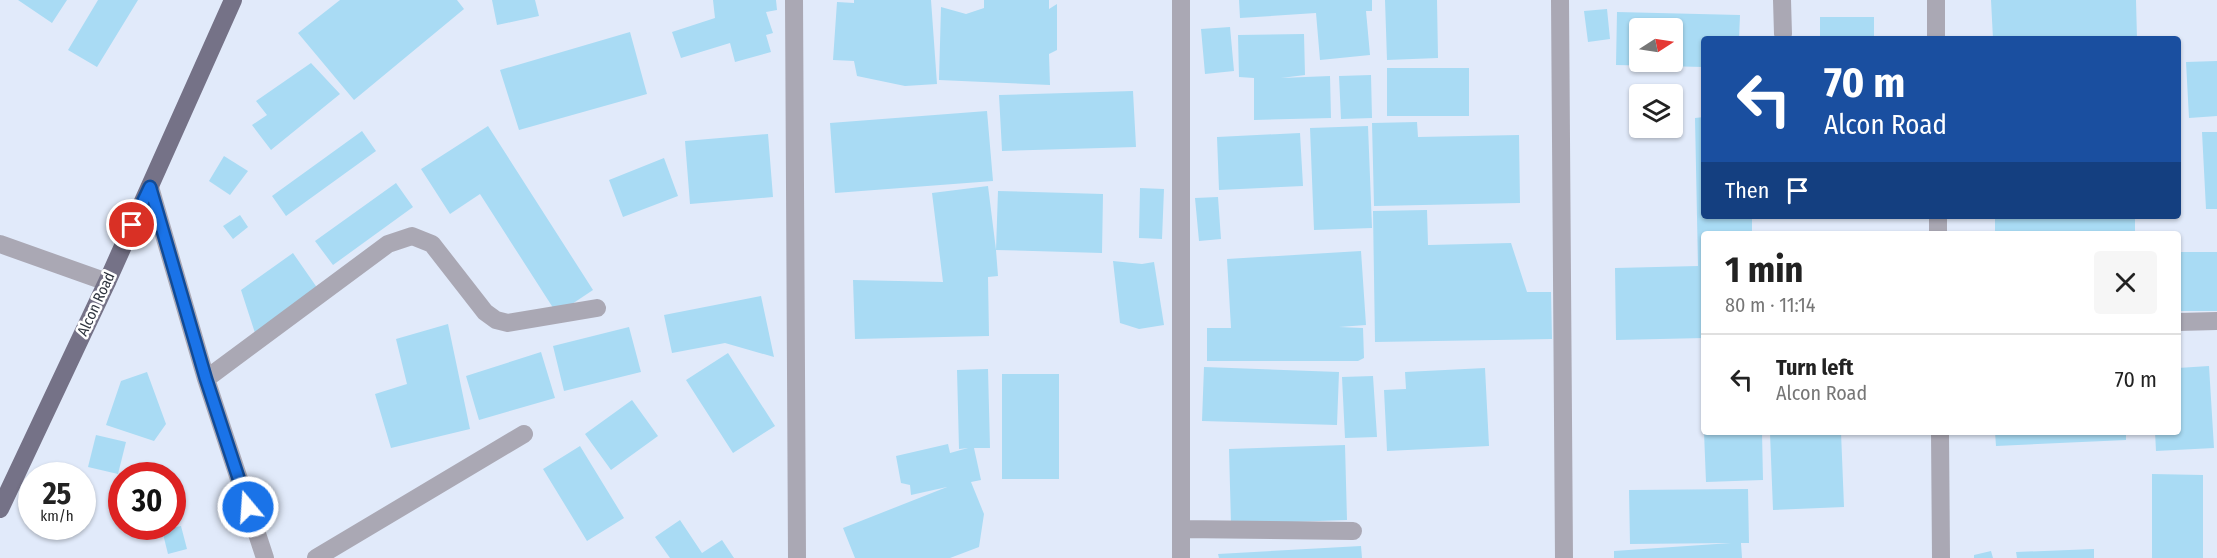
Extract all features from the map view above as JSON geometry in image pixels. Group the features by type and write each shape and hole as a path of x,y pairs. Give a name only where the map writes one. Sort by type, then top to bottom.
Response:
{"main road":[{"name":"Alcon Road","path":"0,509 107,282 233,0"}],"street":[{"path":"794,0 797,558"},
{"path":"1181,558 1182,0"},
{"path":"1560,0 1564,558"},
{"path":"1782,0 1783,34"},
{"path":"1936,0 1936,36"},
{"path":"150,187 206,379 265,558"},
{"path":"206,379 388,244 412,236 432,244 485,312 496,320 508,323 597,308"},
{"path":"0,244 107,282"},
{"path":"2181,322 2217,321"},
{"path":"316,558 524,434"},
{"path":"1940,435 1941,558"},
{"path":"1181,529 1353,531"}],"building":[{"path":"18,0 67,0 52,23"},
{"path":"98,0 138,0 97,67 68,50"},
{"path":"340,0 457,0 464,9 354,100 298,33"},
{"path":"492,0 535,0 539,16 497,25"},
{"path":"713,0 776,0 777,10 766,12 773,33 766,35 771,52 735,62 730,43 681,58 672,32 715,18"},
{"path":"854,0 931,0 937,84 905,86 857,76 854,61 833,60 837,2 854,3"},
{"path":"984,0 1049,0 1049,9 1057,4 1057,50 1049,54 1050,85 939,80 941,7 966,14 984,8"},
{"path":"1239,0 1372,0 1372,11 1366,11 1370,55 1320,60 1316,13 1240,18"},
{"path":"1385,0 1437,0 1438,58 1387,60"},
{"path":"1991,0 2136,0 2137,36 1993,36"},
{"path":"1607,9 1610,39 1588,42 1584,11"},
{"path":"1617,12 1740,15 1739,36 1701,36 1701,67 1683,67 1683,18 1629,18 1629,65 1616,65"},
{"path":"1820,17 1874,17 1874,36 1820,36"},
{"path":"1230,27 1234,71 1205,74 1201,29"},
{"path":"630,32 647,94 519,130 500,70"},
{"path":"1304,34 1305,75 1281,78 1330,76 1331,118 1254,120 1254,78 1239,77 1238,35"},
{"path":"2217,61 2217,116 2189,118 2186,62"},
{"path":"311,63 340,94 271,150 252,125 267,115 256,101"},
{"path":"1387,68 1469,68 1469,116 1387,116"},
{"path":"1371,75 1372,118 1341,119 1339,76"},
{"path":"1133,91 1136,147 1002,151 999,95"},
{"path":"987,111 993,181 835,193 830,123"},
{"path":"1701,117 1701,219 1752,219 1752,231 1701,231 1701,338 1616,340 1615,268 1698,266 1695,118"},
{"path":"1417,122 1418,137 1519,135 1520,203 1374,206 1372,123"},
{"path":"488,126 593,290 557,314 480,194 450,214 421,169"},
{"path":"1368,126 1372,228 1314,230 1310,128"},
{"path":"362,131 376,151 286,216 272,196"},
{"path":"2202,132 2217,132 2217,209 2206,209"},
{"path":"1300,133 1303,186 1219,190 1217,137"},
{"path":"768,134 773,197 690,204 685,141"},
{"path":"224,156 248,171 230,195 209,181"},
{"path":"664,158 678,196 623,217 609,180"},
{"path":"396,183 413,207 333,265 315,241"},
{"path":"988,186 998,276 988,277 989,336 855,339 853,280 943,282 932,193"},
{"path":"1140,188 1164,189 1162,239 1139,238"},
{"path":"998,191 1103,194 1102,253 996,250"},
{"path":"1218,197 1221,239 1199,241 1195,198"},
{"path":"1427,210 1428,245 1511,243 1527,292 1551,292 1552,339 1375,342 1373,211"},
{"path":"240,215 248,227 233,239 223,226"},
{"path":"1995,219 2135,219 2135,231 1995,231"},
{"path":"1361,251 1366,325 1339,327 1363,328 1364,358 1358,361 1207,361 1207,328 1231,328 1227,259"},
{"path":"2181,252 2217,252 2217,311 2181,311"},
{"path":"293,253 318,289 255,333 241,290"},
{"path":"1113,261 1142,264 1154,262 1164,325 1139,329 1120,323"},
{"path":"761,296 774,357 725,343 672,353 664,315"},
{"path":"448,324 470,429 391,448 375,394 407,384 396,339"},
{"path":"629,327 641,372 564,391 553,346"},
{"path":"541,352 555,398 479,420 466,376"},
{"path":"728,353 775,426 733,453 686,380"},
{"path":"2209,366 2214,448 2156,451 2155,435 2181,435 2181,368"},
{"path":"1204,367 1339,372 1337,425 1202,421"},
{"path":"1485,368 1489,446 1387,451 1384,390 1406,389 1405,372"},
{"path":"988,369 990,448 974,448 981,480 971,482 984,514 979,547 950,558 855,558 843,528 947,487 911,495 910,485 901,483 896,456 948,444 950,453 968,448 959,449 957,370"},
{"path":"147,372 166,424 154,441 106,425 121,381"},
{"path":"1002,374 1059,374 1059,479 1002,479"},
{"path":"1373,376 1377,437 1345,438 1342,377"},
{"path":"632,400 658,436 611,470 585,434"},
{"path":"96,435 126,442 121,462 108,462 108,472 96,469 96,462 89,462"},
{"path":"1704,435 1762,435 1763,480 1706,482"},
{"path":"1770,435 1841,435 1844,507 1773,510"},
{"path":"1995,435 2126,435 2126,440 1996,446"},
{"path":"1345,445 1347,520 1231,524 1229,449"},
{"path":"580,446 624,518 587,541 543,469"},
{"path":"2152,474 2203,475 2203,558 2152,558"},
{"path":"1748,489 1749,543 1741,543 1742,558 1614,558 1614,551 1731,543 1630,544 1629,490"},
{"path":"680,520 702,553 722,540 734,558 670,558 655,537"},
{"path":"164,540 185,540 187,549 168,554"},
{"path":"1361,546 1362,558 1219,558 1218,554"},
{"path":"2094,549 2094,558 2017,558 2016,552"},
{"path":"1991,551 1993,558 1974,558 1974,555"}],"route":[{"path":"132,225 150,187 206,379 248,507"}]}
